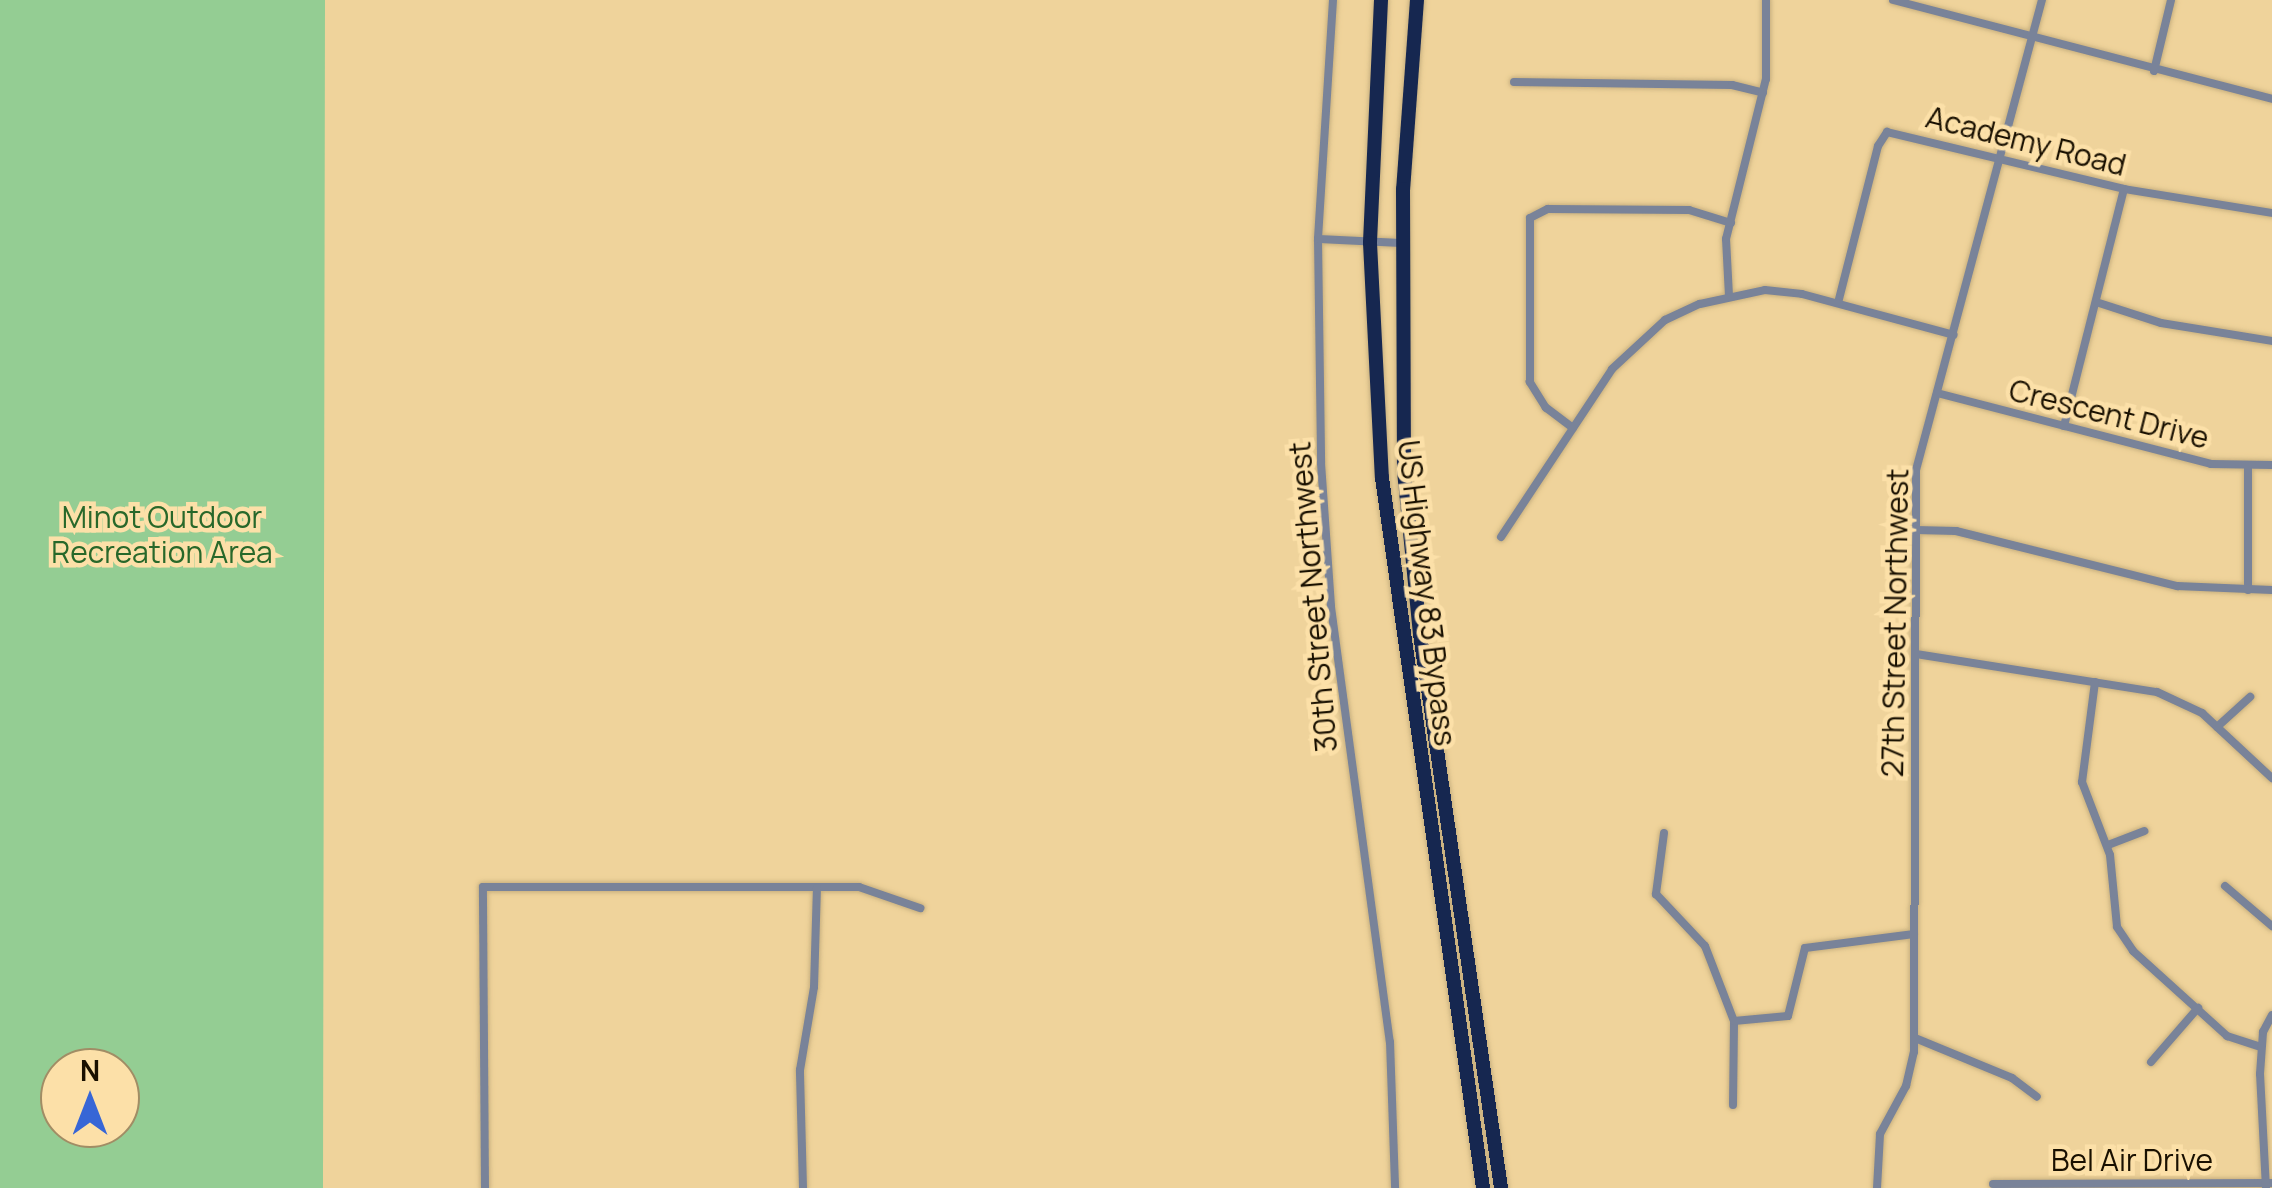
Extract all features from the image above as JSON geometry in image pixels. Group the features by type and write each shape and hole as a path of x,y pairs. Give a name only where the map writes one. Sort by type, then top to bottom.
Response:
{"highway":[{"name":"US Highway 83 Bypass","path":"1381,0 1370,243 1387,527 1480,1188"},
{"name":"US Highway 83 Bypass","path":"1417,0 1402,243 1411,560 1501,1188"}],"street":[{"name":"30th Street Northwest","path":"1333,0 1318,239 1321,463 1331,607 1383,980 1395,1188"},
{"path":"1729,296 1730,222 1763,93 1766,0"},
{"path":"1893,0 2032,40 2272,99"},
{"name":"27th Street Northwest","path":"1877,1188 1880,1134 1912,1069 1914,1038 1916,470 2042,0"},
{"path":"2154,71 2171,0"},
{"path":"1514,82 1732,85 1763,93"},
{"name":"Academy Road","path":"1838,303 1878,146 1887,132 2124,189 2272,213"},
{"path":"2064,426 2124,189"},
{"path":"1574,428 1546,408 1530,382 1530,218 1548,209 1688,210 1730,222"},
{"path":"1318,239 1402,243"},
{"path":"1501,537 1574,428 1640,340 1665,320 1729,296 1765,290 1838,303 1954,335"},
{"path":"2096,302 2161,323 2272,341"},
{"name":"Crescent Drive","path":"1937,393 2210,464 2272,465"},
{"path":"2248,465 2248,590"},
{"path":"1916,530 1956,531 2177,586 2272,590"},
{"path":"1916,654 2095,682 2180,700 2217,727 2272,778"},
{"path":"2095,682 2082,782 2108,845 2117,927 2133,951 2227,1036 2260,1048"},
{"path":"2217,727 2250,697"},
{"path":"2108,845 2144,832"},
{"path":"1664,833 1653,878 1656,894 1706,946 1734,1021 1732,1105"},
{"path":"486,1188 483,886 876,889 920,908"},
{"path":"2225,886 2272,926"},
{"path":"802,1188 800,1070 814,987 817,888"},
{"path":"1734,1021 1788,1016 1806,948 1914,934"},
{"path":"2152,1062 2198,1008"},
{"path":"2268,1185 2260,1048 2272,1015"},
{"path":"1914,1038 2012,1078 2037,1097"},
{"name":"Bel Air Drive","path":"1993,1184 2268,1185"}],"green space":[{"name":"Minot Outdoor Recreation Area","path":"0,0 325,0 323,1188 0,1188"}]}
